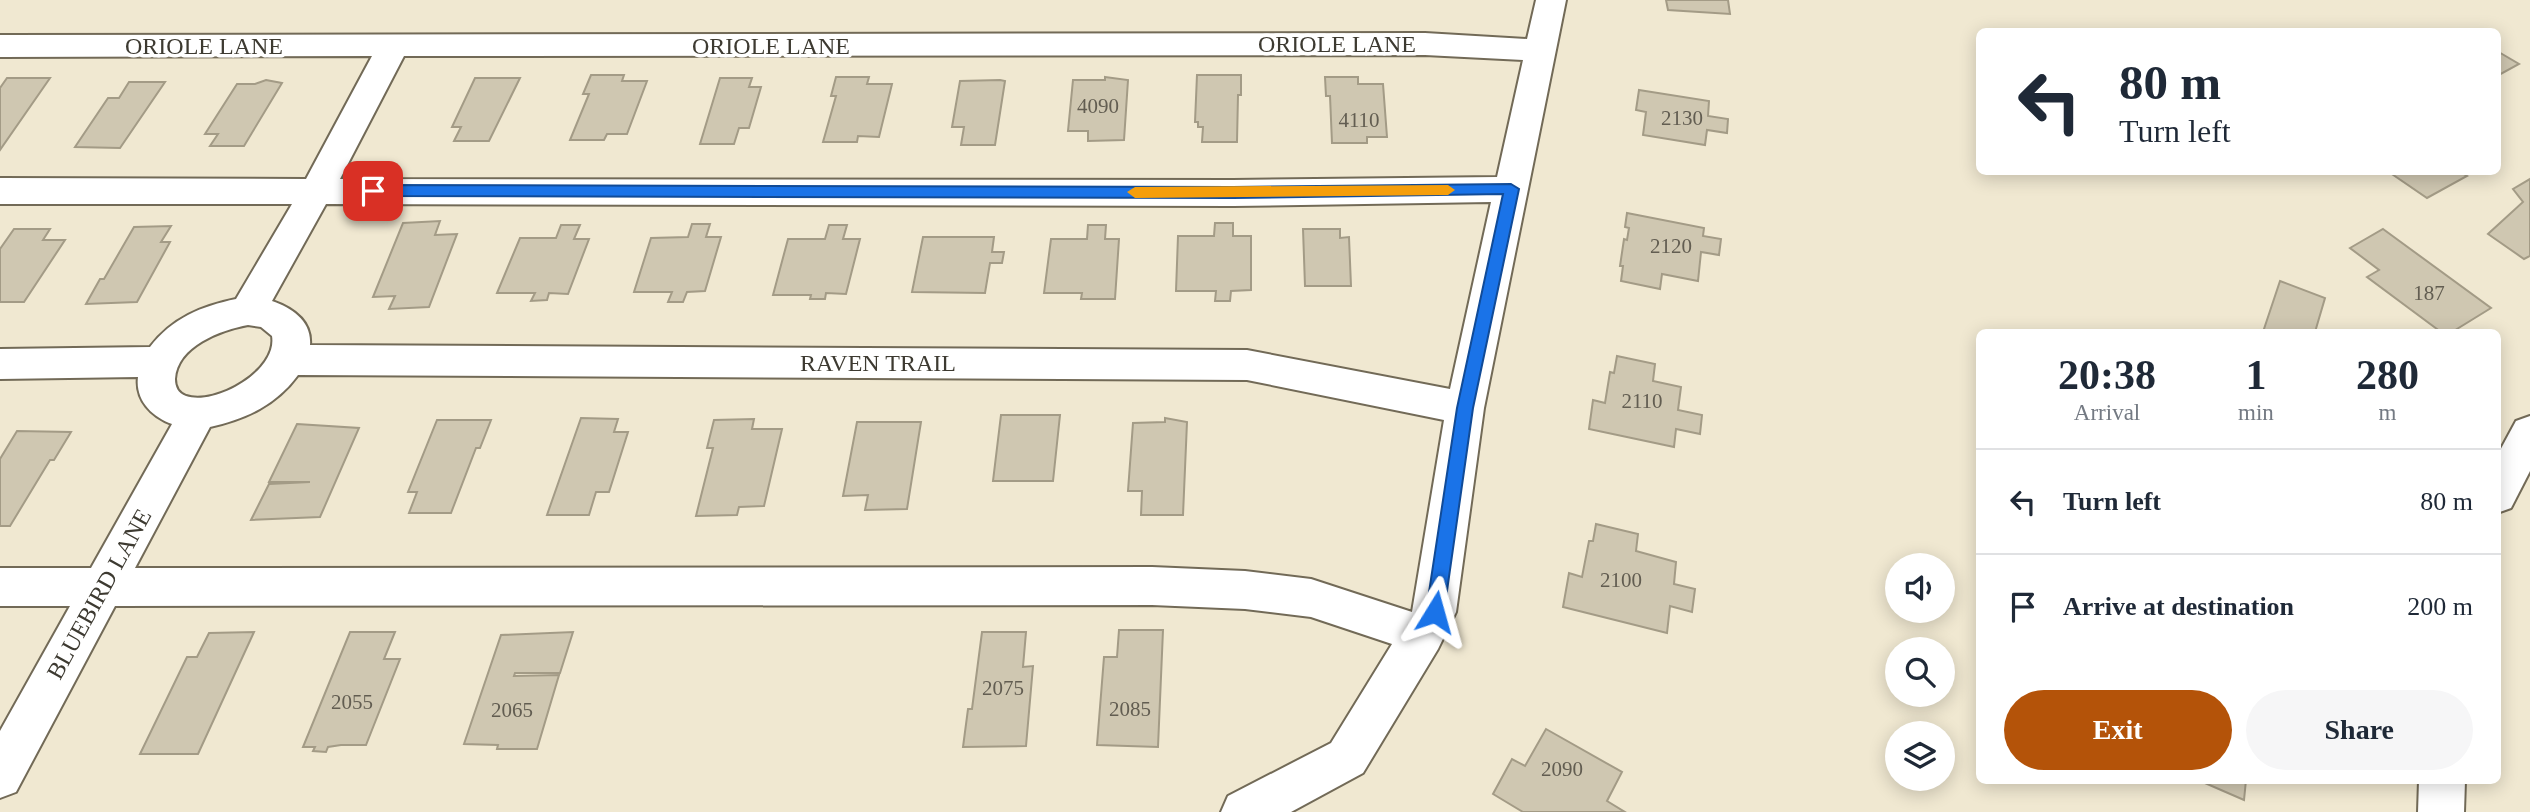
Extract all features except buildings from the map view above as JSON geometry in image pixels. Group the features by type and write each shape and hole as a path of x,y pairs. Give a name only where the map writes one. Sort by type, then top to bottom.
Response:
{"street":[{"path":"1244,812 1347,758 1435,612 1465,408 1551,0"},
{"name":"ORIOLE LANE","path":"0,46 1424,44 1541,50"},
{"path":"248,311 317,190 393,47"},
{"path":"0,191 1233,193 1511,189"},
{"path":"267,312 281,319 291,329 293,344 288,360 277,375 251,396 219,410 198,413 179,411 164,404 156,392 155,377 160,362 171,346 187,332 227,314 267,312"},
{"name":"RAVEN TRAIL","path":"288,360 1247,365 1465,408"},
{"path":"0,364 160,362"},
{"name":"BLUEBIRD LANE","path":"0,776 198,413"},
{"path":"2501,488 2530,432"},
{"path":"0,587 1152,586 1245,590 1311,598 1423,635"},
{"path":"2441,812 2442,784"}],"slow traffic":[{"path":"1135,192 1448,190"}],"route":[{"path":"373,191 1233,193 1511,189 1465,408 1435,612"}]}
